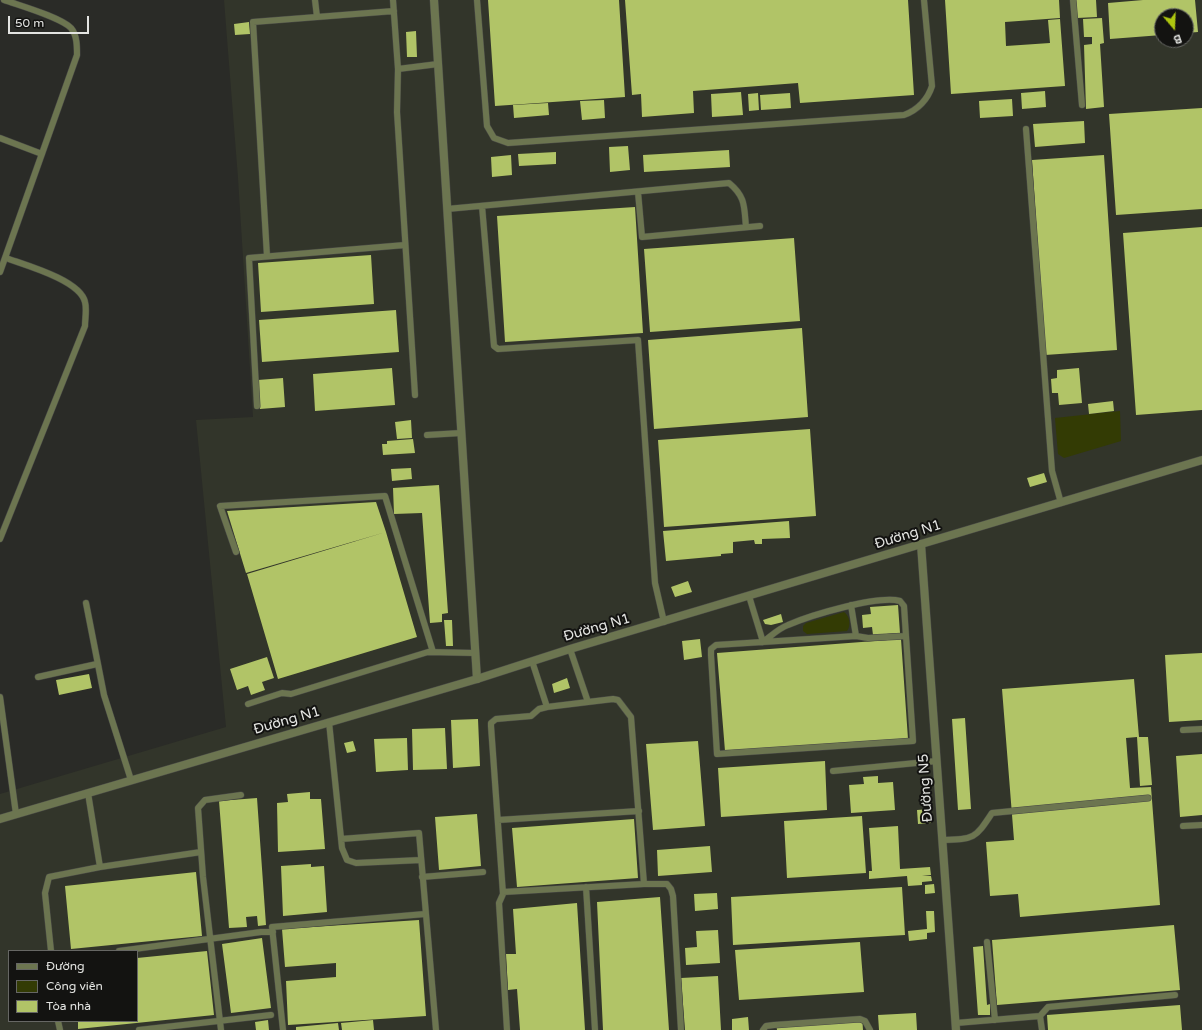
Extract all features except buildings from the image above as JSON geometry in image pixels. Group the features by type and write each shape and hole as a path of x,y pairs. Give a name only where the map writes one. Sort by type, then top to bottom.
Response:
{"street":[{"path":"434,0 477,679"},
{"name":"Đường N1","path":"0,819 477,679 570,649 1202,460"},
{"name":"Đường N5","path":"921,544 956,1027"}],"lane":[{"path":"0,272 77,55 76,40 72,29 63,22 4,0"},
{"path":"315,0 317,17"},
{"path":"393,0 398,69 397,112 415,395"},
{"path":"477,0 487,126 494,138 508,143 913,112 928,96 932,86 924,0"},
{"path":"1073,0 1082,104"},
{"path":"267,256 253,22 394,11"},
{"path":"398,69 438,64"},
{"path":"1026,129 1052,471 1061,502"},
{"path":"0,138 42,154"},
{"path":"447,209 729,184 739,191 743,197 746,227"},
{"path":"638,192 642,237 760,226"},
{"path":"482,206 494,346 498,349 638,340 655,583 664,622"},
{"path":"257,406 250,258 405,245"},
{"path":"0,539 85,326 85,301 77,289 46,272 6,258"},
{"path":"427,435 461,433"},
{"path":"236,552 220,506 385,496 433,652"},
{"path":"749,596 763,642"},
{"path":"763,642 787,625 851,605 865,602 900,601 904,606 906,636 913,741 717,754 712,649 716,645 763,642 856,636 868,638 906,636"},
{"path":"86,603 97,664 107,707 131,780"},
{"path":"851,605 856,636"},
{"path":"570,649 588,702"},
{"path":"248,704 282,693 291,694 428,652 475,653"},
{"path":"532,661 547,707"},
{"path":"38,677 97,664"},
{"path":"0,697 16,814"},
{"path":"507,1030 499,911 499,904 503,892 491,723 496,720 531,716 539,709 547,707 618,700 628,712 632,722 644,884"},
{"path":"329,722 342,848 346,860 356,863 421,860"},
{"path":"1183,730 1202,729"},
{"path":"833,771 937,761"},
{"path":"88,793 100,867"},
{"path":"221,1030 210,939 198,808 205,800 241,795"},
{"path":"943,840 966,839 979,833 992,813 1148,798"},
{"path":"498,820 638,811"},
{"path":"1183,826 1202,825"},
{"path":"341,839 419,833 436,1030"},
{"path":"51,950 45,893 49,877 100,867 201,852"},
{"path":"422,877 483,872"},
{"path":"503,892 667,884 671,889 673,896 681,1030"},
{"path":"586,887 595,1030"},
{"path":"283,1030 272,927 425,914"},
{"path":"127,950 273,932"},
{"path":"987,942 994,1020"},
{"path":"956,1027 994,1020 1040,1016 1048,1007 1175,995"},
{"path":"140,1030 271,1015"},
{"path":"1040,1016 1042,1030"},
{"path":"763,1030 766,1026 774,1025 860,1019 865,1020 870,1030"}],"shaded area":[{"path":"224,0 1202,0 1202,1030 0,1030 0,794 226,727 196,420 253,417 238,178"}],"green space":[{"path":"1120,411 1121,441 1064,458 1058,454 1055,418"},
{"path":"844,612 848,616 849,621 847,631 807,634 803,631 803,626 806,623"}]}
